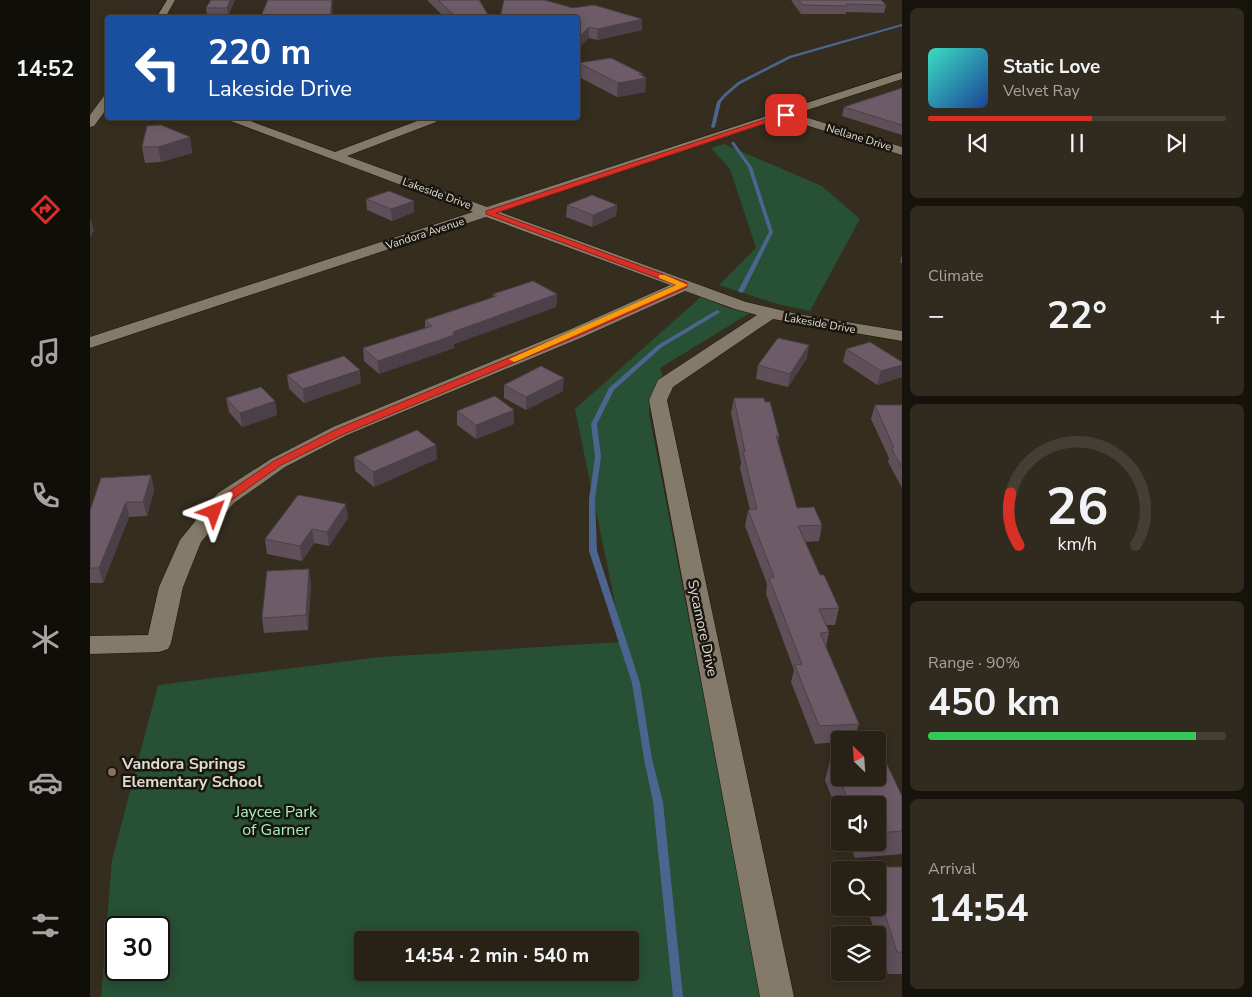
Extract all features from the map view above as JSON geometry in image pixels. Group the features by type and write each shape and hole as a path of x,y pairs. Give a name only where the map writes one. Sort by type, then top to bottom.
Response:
{"street":[{"path":"162,15 171,0"},
{"name":"Vandora Avenue","path":"90,343 901,76"},
{"path":"90,123 100,104"},
{"name":"Nellane Drive","path":"786,115 902,151"},
{"name":"Lakeside Drive","path":"237,120 741,306 769,314 902,336"},
{"path":"335,156 429,120"},
{"path":"90,646 159,643 170,586 191,540 226,498 278,463 340,431 577,333 684,285"},
{"name":"Sycamore Drive","path":"769,314 665,384 658,400 741,808 777,997"}],"green space":[{"path":"724,144 822,186 860,219 810,311 777,304 719,285 756,248 730,169 711,148"},
{"name":"Jaycee Park of Garner","path":"702,296 725,307 750,313 660,368 664,381 651,397 649,414 762,997 101,997 105,947 105,981 170,981 170,916 108,916 112,860 158,685 380,657 621,642 614,598 575,409"}],"building":[{"path":"211,0 230,0 227,8 206,8"},
{"path":"268,0 332,0 330,15 261,15"},
{"path":"438,0 479,0 488,15 454,15"},
{"path":"504,0 544,0 573,8 594,5 642,19 598,29 589,27 580,36 580,15 501,15"},
{"path":"798,0 881,0 886,5 803,5"},
{"path":"611,58 643,74 639,74 646,78 618,83 580,63"},
{"path":"902,88 902,125 844,107"},
{"path":"161,125 190,137 158,147 142,147 147,126"},
{"path":"389,191 414,201 391,209 366,199"},
{"path":"592,195 617,205 593,215 567,205"},
{"path":"533,281 557,294 453,332 454,335 378,361 363,348 432,326 425,320 497,296 493,294"},
{"path":"778,338 809,345 790,374 758,365"},
{"path":"870,342 902,362 902,365 881,371 846,349"},
{"path":"344,356 360,370 303,389 287,375"},
{"path":"541,366 564,378 526,397 504,385"},
{"path":"261,387 275,401 240,413 226,398"},
{"path":"495,396 514,410 476,425 457,411"},
{"path":"734,398 764,398 765,402 770,402 779,436 776,436 797,508 814,507 822,525 798,526 820,575 824,575 839,608 819,609 829,632 820,633 859,724 819,726 795,665 802,664 769,578 774,577 748,510 757,509 743,452 745,452"},
{"path":"875,405 902,405 902,467 891,448 894,448"},
{"path":"417,430 436,445 373,472 354,457"},
{"path":"151,475 143,502 126,502 99,568 90,568 90,511 101,478"},
{"path":"298,495 346,504 327,532 312,529 300,546 265,539"},
{"path":"309,569 306,615 262,618 267,571"},
{"path":"886,762 902,796 902,831 886,832 886,796 846,796 842,786 886,786"},
{"path":"886,867 902,867 902,952 897,952 886,916"}],"waterway":[{"path":"713,127 719,102 739,83 790,57 902,25"},
{"path":"733,143 750,167 771,232 741,291"},
{"path":"678,997 658,802 648,759 636,683 593,551 592,499 598,457 594,424 611,389 660,346 717,312"}],"slow traffic":[{"path":"514,359 684,285 662,277"}],"place":[{"name":"Vandora Springs Elementary School","path":"112,772"}],"route":[{"path":"214,512 226,498 278,463 340,431 577,333 684,285 489,212 786,115"}]}
